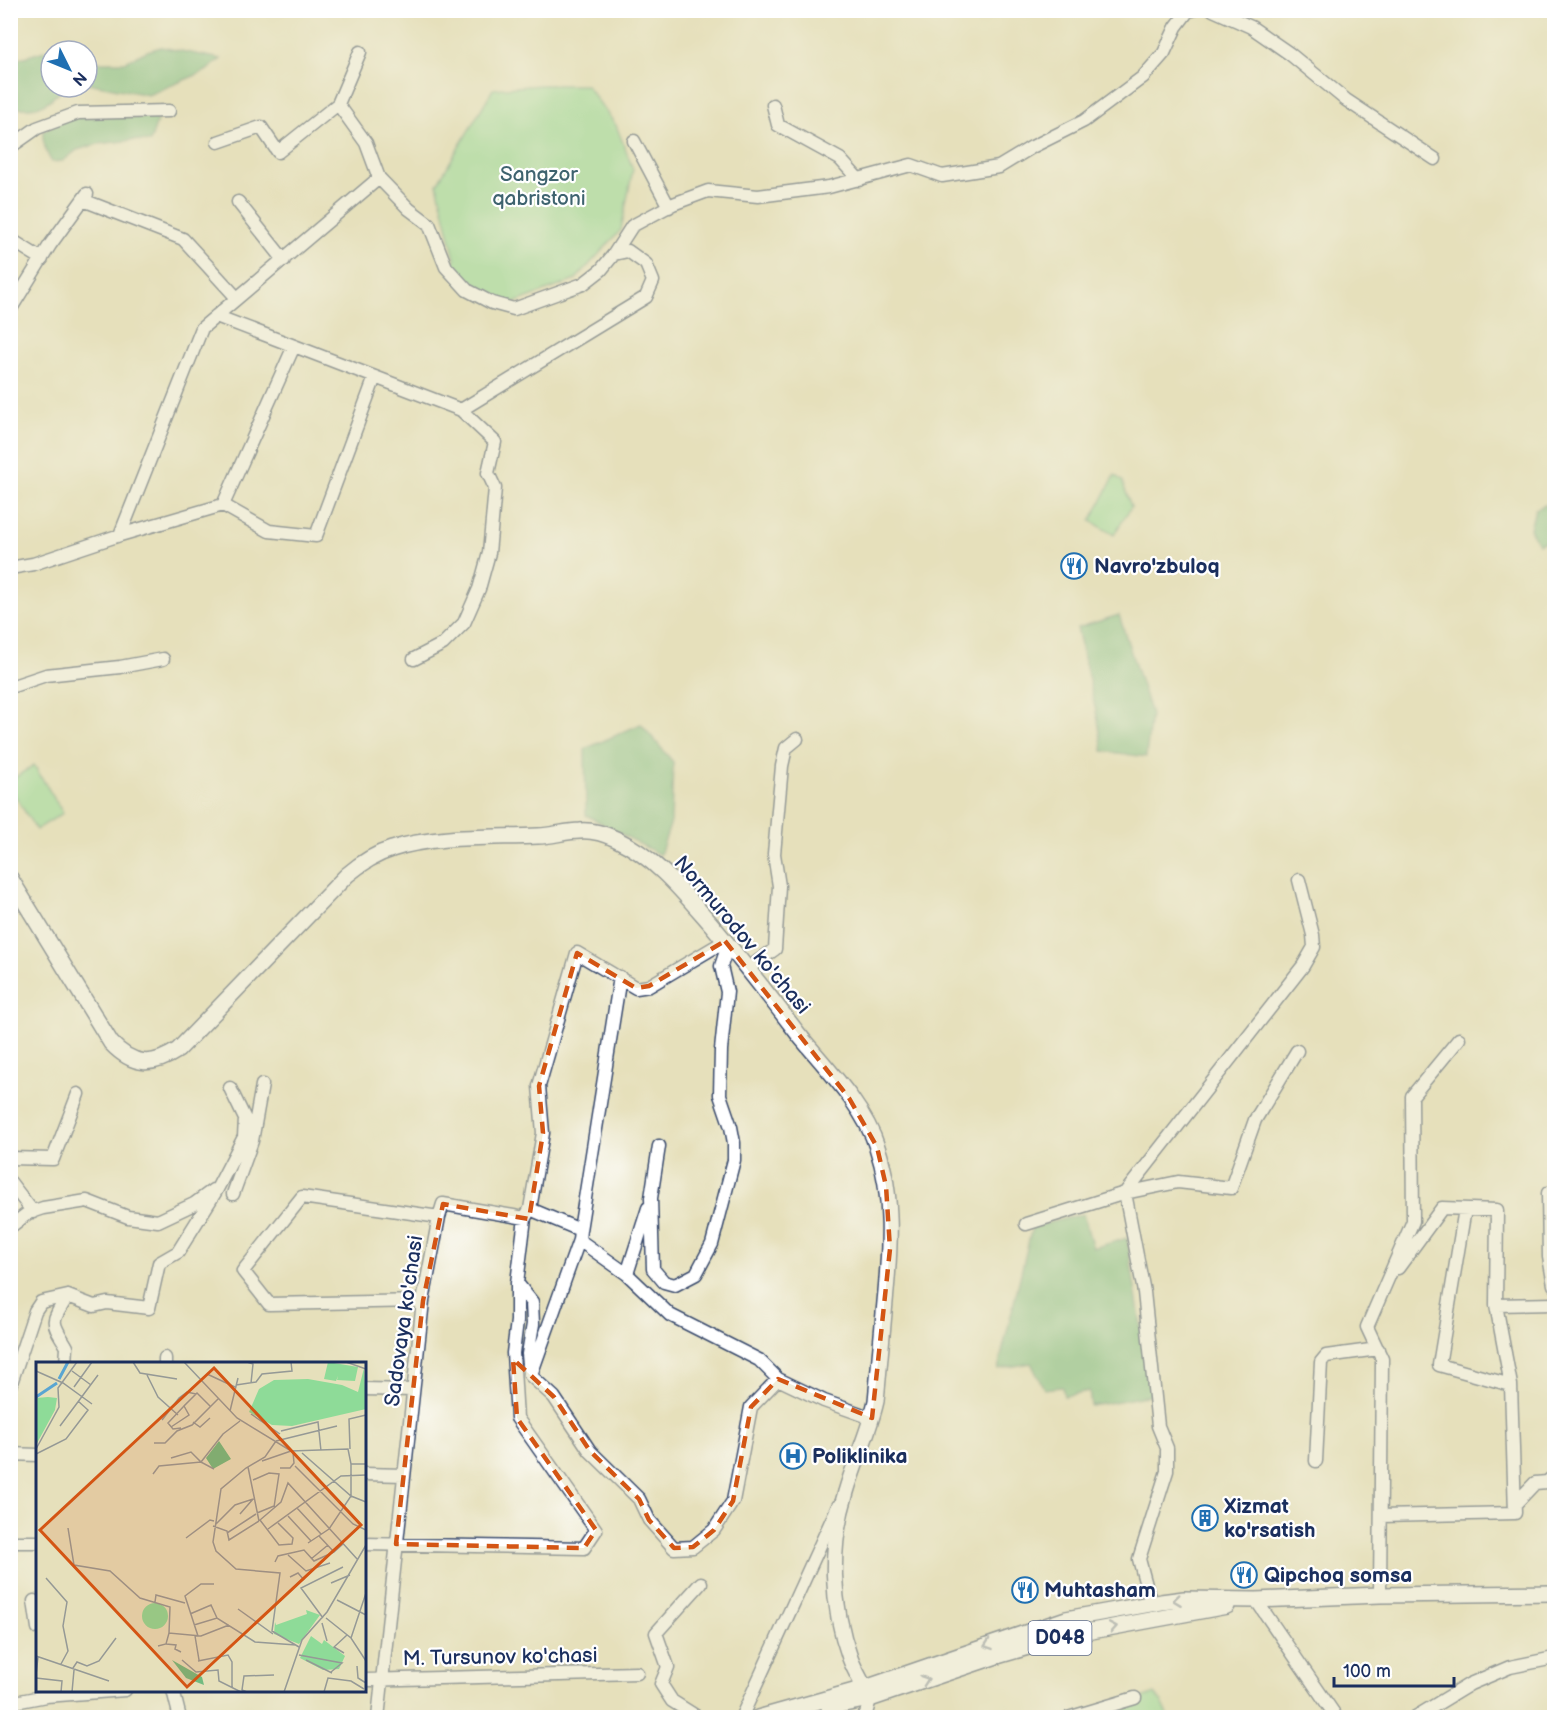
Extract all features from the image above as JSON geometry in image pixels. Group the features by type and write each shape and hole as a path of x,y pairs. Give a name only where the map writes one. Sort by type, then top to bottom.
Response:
{"main road":[{"name":"Normurodov ko'chasi","path":"10,878 111,1043 131,1058 149,1063 169,1056 185,1044 347,875 379,854 403,846 439,841 555,836 579,831 604,834 626,844 663,871 727,943 860,1113 877,1147 889,1208 890,1249 876,1401 848,1482 836,1538 835,1570 836,1604 850,1657 868,1693"},
{"name":"D048","path":"868,1693 1066,1619 1184,1599 1256,1600 1554,1593"},
{"name":"D048","path":"761,1716 796,1715 1070,1635 1256,1600"},
{"path":"1066,1619 1070,1619 1076,1629 1070,1635"}],"street":[{"path":"338,104 366,143 379,178 409,209 429,224 446,267 467,290 492,303 514,309 583,284 601,270 632,226 708,191 758,196 829,187 911,165 942,176 999,167 1032,147 1084,121 1143,78 1164,53 1176,27 1188,11 1193,10"},
{"path":"1213,10 1251,27 1290,54 1346,100 1435,159"},
{"path":"218,142 261,127 278,152 338,104 360,52"},
{"path":"773,105 778,125 840,159 859,180"},
{"path":"10,147 37,128 78,113 169,111"},
{"path":"634,141 669,207"},
{"path":"120,535 202,328 379,178"},
{"path":"10,310 85,197 183,239 237,298"},
{"path":"238,202 284,260"},
{"path":"10,239 42,259"},
{"path":"461,410 646,297 653,281 646,264 628,251 614,254"},
{"path":"216,316 461,410 495,442 488,473 495,488 489,553 479,590 464,623 444,644 414,659"},
{"path":"223,505 294,346"},
{"path":"10,568 33,564 120,535 223,505 269,531 316,536 375,377"},
{"path":"10,687 46,675 120,667 163,659"},
{"path":"747,969 775,949 779,886 774,854 782,766 786,748 797,739"},
{"path":"1151,1604 1139,1559 1167,1471 1167,1448 1158,1426 1144,1292 1125,1193 1303,966 1314,947 1299,880"},
{"path":"366,1544 584,1548 596,1530 517,1418 513,1353 517,1321 517,1283 543,1133 538,1086 577,953 636,988 650,986 727,943"},
{"path":"651,1198 654,1269 664,1282 675,1285 696,1274 712,1244 734,1160 731,1127 720,1095 721,1050 727,992 721,966 727,943"},
{"path":"530,1375 579,1235 620,977"},
{"path":"1380,1596 1382,1359 1367,1327 1413,1221 1412,1096 1459,1039"},
{"path":"1026,1224 1125,1193 1178,1182 1231,1188 1255,1120 1297,1051"},
{"path":"233,1194 252,1141 262,1085"},
{"path":"10,1386 41,1302 68,1296 94,1306 107,1303 149,1308 159,1263 178,1252 218,1186 244,1137 245,1119 230,1088"},
{"path":"10,1158 53,1159 78,1094"},
{"path":"627,1274 651,1198 659,1146"},
{"path":"10,1182 33,1212"},
{"path":"10,1227 33,1212 87,1200 128,1218 159,1221 194,1204 218,1186"},
{"path":"1548,1193 1549,1257 1554,1285"},
{"path":"423,1301 269,1304 243,1271 302,1197 439,1217 443,1204 528,1213 579,1235 627,1274 670,1315 759,1360 778,1379 824,1401 872,1418"},
{"path":"1381,1516 1515,1513 1510,1385 1496,1305 1497,1210 1442,1208 1385,1286"},
{"path":"1465,1209 1439,1365 1510,1385"},
{"name":"Sadovaya ko'chasi","path":"378,1718 423,1301 439,1217"},
{"path":"517,1283 532,1302 528,1354 530,1375 554,1397 590,1451 639,1499 649,1520 674,1548 693,1546 714,1530 733,1501 751,1407 778,1379"},
{"path":"66,1362 67,1347 56,1330 55,1317 68,1296"},
{"path":"1496,1305 1554,1304"},
{"path":"1316,1461 1321,1362 1326,1356 1378,1349"},
{"path":"366,1389 413,1390"},
{"path":"10,1455 36,1455"},
{"path":"366,1474 404,1475"},
{"path":"1515,1504 1535,1483 1547,1482 1554,1476"},
{"path":"741,1718 848,1482"},
{"path":"10,1542 36,1542"},
{"path":"699,1718 672,1701 661,1684 668,1667 656,1633 701,1582"},
{"path":"1256,1600 1337,1718"},
{"path":"34,1601 36,1614"},
{"path":"1414,1718 1470,1684 1500,1671 1554,1658"},
{"name":"M. Tursunov ko'chasi","path":"366,1680 637,1673"},
{"path":"10,1703 45,1693 72,1692"},
{"path":"174,1692 180,1718"},
{"path":"865,1716 868,1693"},
{"path":"1068,1718 1135,1698"}],"highlighted area":[{"path":"725,941 849,1098 877,1147 886,1186 890,1249 872,1418 778,1379 751,1407 733,1501 714,1530 693,1547 674,1548 649,1520 639,1499 590,1451 554,1397 513,1359 517,1418 596,1530 584,1548 396,1544 423,1301 443,1204 529,1219 543,1133 539,1086 577,953 636,988 649,986"}],"green space":[{"path":"161,47 221,59 206,71 148,95 99,85 99,62 125,62"},
{"path":"39,53 39,99 52,99 41,106 11,107 11,61"},
{"name":"Sangzor qabristoni","path":"541,85 586,85 616,125 633,169 621,230 575,280 514,303 493,298 475,288 451,268 455,259 437,184 493,89"},
{"path":"71,117 156,117 157,122 150,142 133,140 98,144 77,150 63,161 52,162 45,147 43,131"},
{"path":"1115,475 1122,481 1131,507 1114,535 1091,521"},
{"path":"1548,504 1554,511 1554,538 1538,544 1530,529 1535,509"},
{"path":"1119,615 1151,714 1146,757 1103,751 1077,628"},
{"path":"641,724 673,762 671,822 660,855 586,815 585,749"},
{"path":"34,765 63,813 36,830 11,789 11,780"},
{"path":"1083,1214 1093,1248 1127,1238 1152,1395 1091,1406 1089,1391 1064,1396 1062,1387 1044,1389 1031,1363 998,1369 1032,1227"},
{"path":"1155,1694 1162,1702 1169,1717 1086,1718"}],"place":[{"name":"Navro'zbuloq","path":"1074,566"},
{"name":"Poliklinika","path":"793,1456"},
{"name":"Xizmat ko'rsatish","path":"1205,1518"},
{"name":"Qipchoq somsa","path":"1244,1575"},
{"name":"Muhtasham","path":"1025,1590"}]}
